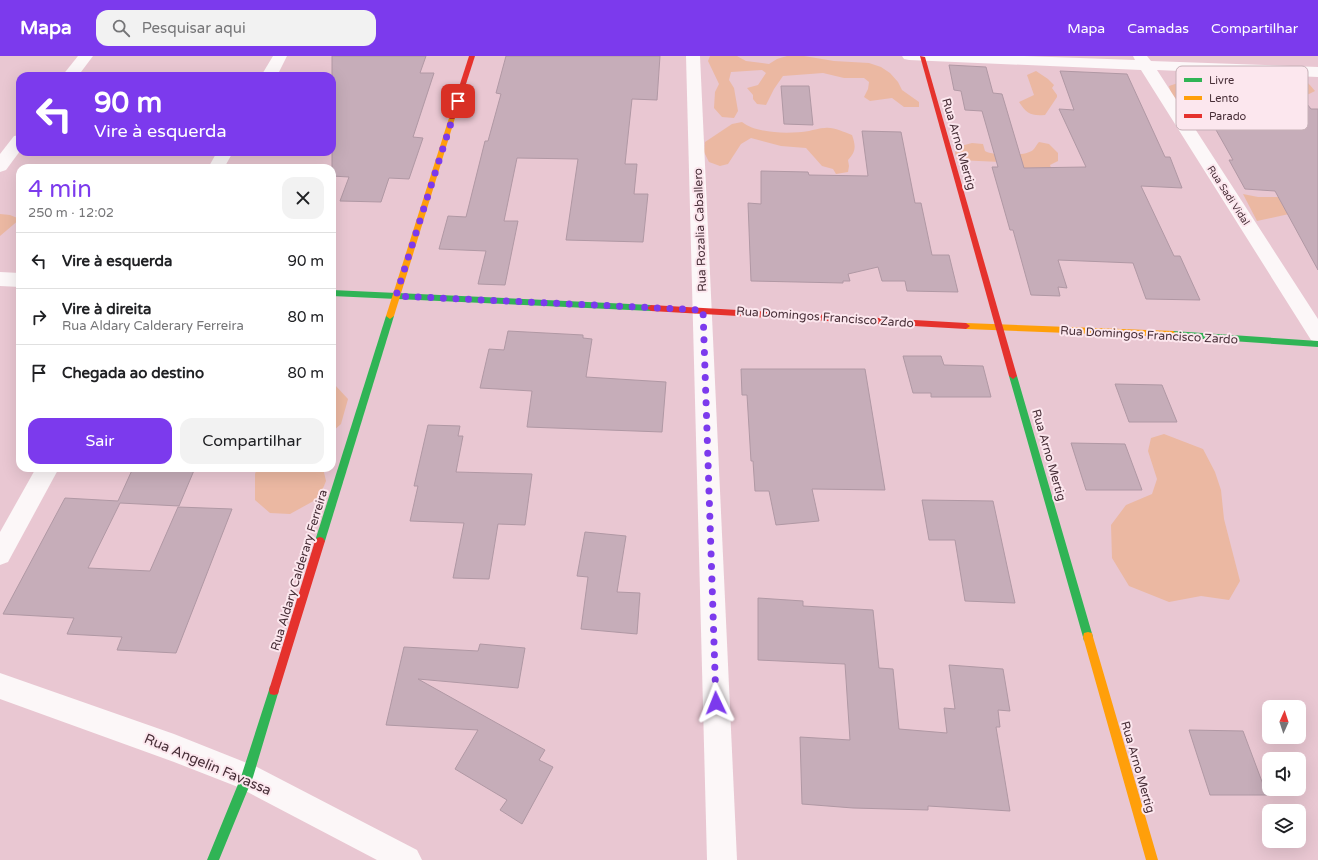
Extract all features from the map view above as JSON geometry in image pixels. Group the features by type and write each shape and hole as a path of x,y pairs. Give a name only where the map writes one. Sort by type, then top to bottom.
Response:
{"street":[{"path":"73,72 86,56"},
{"path":"271,72 280,56"},
{"name":"Rua Aldary Calderary Ferreira","path":"213,860 247,778 472,56"},
{"name":"Rua Rozalia Caballero","path":"694,56 722,860"},
{"path":"916,57 1143,60 1230,66"},
{"name":"Rua Arno Mertig","path":"916,57 1000,328 1152,860"},
{"name":"Rua Sadi Vidal","path":"1143,60 1176,112"},
{"path":"1308,71 1318,72"},
{"name":"Rua Sadi Vidal","path":"1188,130 1318,335"},
{"path":"0,166 16,145"},
{"path":"0,279 16,280"},
{"name":"Rua Domingos Francisco Zardo","path":"336,293 703,310 1000,328 1167,334 1318,344"},
{"path":"0,554 46,472"},
{"name":"Rua Angelin Favassa","path":"0,686 174,748 247,778 408,860"}],"shaded area":[{"path":"710,56 737,56 746,61 769,64 777,59 787,56 804,56 834,61 869,63 881,67 890,73 898,82 902,90 919,102 919,107 904,107 892,98 870,101 864,97 868,89 869,82 864,78 844,78 823,73 783,76 766,105 757,104 753,99 753,95 747,88 758,85 766,73 762,70 731,72 729,80 734,88 738,111 734,118 722,117 714,108 715,92 719,84 708,61"},
{"path":"1036,71 1054,85 1052,88 1057,95 1045,115 1036,115 1027,112 1019,102 1034,95 1027,75"},
{"path":"1176,84 1176,103 1173,97 1169,86"},
{"path":"1308,84 1315,91 1308,94"},
{"path":"742,122 748,126 765,131 783,133 832,128 852,135 854,149 853,154 848,160 848,172 836,174 833,169 822,166 806,148 781,146 751,138 741,144 728,164 720,166 709,162 704,152 705,142 732,124"},
{"path":"1039,142 1049,144 1058,153 1058,161 1050,165 1057,185 1001,162 957,160 955,153 957,147 972,143 983,144 985,151 989,153 1016,155 1033,150"},
{"path":"1243,194 1258,197 1287,197 1289,214 1257,221"},
{"path":"0,214 16,217 16,222 0,236"},
{"path":"336,386 348,399 341,424 336,428"},
{"path":"1164,434 1203,449 1215,472 1221,490 1224,519 1240,581 1229,600 1201,596 1169,602 1129,586 1112,558 1111,525 1126,505 1152,494 1157,479 1148,451 1151,438"},
{"path":"256,472 324,472 326,481 319,498 290,514 270,513 255,500"}],"building":[{"path":"332,56 426,56 420,73 434,73 413,137 423,138 409,179 389,178 381,202 340,201 349,177 336,176 336,164 332,164 332,156 336,156 336,72 332,72"},
{"path":"506,56 660,56 657,100 632,99 625,164 637,164 634,194 648,194 643,242 566,240 578,159 517,158 504,221 518,221 505,285 478,284 486,251 439,249 448,216 466,217 485,141 488,141 501,94 496,93"},
{"path":"949,65 986,67 993,93 1002,94 1024,168 1086,167 1059,109 1074,110 1060,71 1127,74 1165,157 1170,157 1182,188 1141,186 1174,256 1180,256 1200,300 1146,299 1133,263 1058,260 1067,288 1058,287 1060,296 1031,295 1013,230 1010,230 992,167 998,167 982,111 965,110 961,91 954,90"},
{"path":"781,86 809,86 813,125 784,124"},
{"path":"1308,105 1311,109 1318,109 1318,270 1275,191 1245,189 1229,160 1233,160 1216,130 1308,130"},
{"path":"862,131 901,132 915,203 921,203 932,255 949,255 958,292 907,291 905,281 882,281 878,267 848,274 850,281 843,281 843,283 751,281 748,203 761,204 761,171 808,172 809,175 868,176"},
{"path":"508,331 583,335 583,338 592,339 586,377 666,382 662,432 527,427 532,391 480,388 489,349 504,350"},
{"path":"903,356 941,356 944,365 983,366 991,397 931,397 931,393 913,393"},
{"path":"741,369 865,369 885,490 812,489 819,521 776,525 769,491 755,491 753,461 751,461 747,395 742,395"},
{"path":"1115,384 1162,385 1177,422 1129,422"},
{"path":"428,425 460,426 458,436 463,436 456,472 532,474 525,525 498,524 489,579 453,578 464,523 410,521 418,486 414,486"},
{"path":"1071,443 1125,444 1142,490 1086,490"},
{"path":"131,472 193,472 179,506 120,503 88,568 150,571 178,507 232,509 176,653 117,650 122,637 67,634 74,618 3,614 65,498 118,501"},
{"path":"922,500 993,501 1015,603 965,601 955,540 929,540"},
{"path":"585,532 626,536 617,592 640,593 637,634 581,629 588,577 577,576"},
{"path":"758,598 803,601 803,606 873,610 879,668 893,669 899,729 947,733 944,708 955,709 949,665 1003,669 1010,711 998,710 1000,727 996,727 1010,811 928,806 928,810 853,808 802,804 800,737 850,740 845,664 758,660"},
{"path":"480,644 525,648 518,688 418,679 545,750 539,760 553,767 522,824 500,810 507,800 455,769 478,730 386,725 404,647 478,651"},
{"path":"1189,730 1243,731 1262,782 1262,795 1210,795"}],"traffic: fast":[{"path":"336,293 651,308"},
{"path":"320,541 390,316"},
{"path":"1173,334 1318,344"},
{"path":"1013,376 1088,637"},
{"path":"213,860 247,777 274,690"}],"traffic: slow":[{"path":"390,316 452,118"},
{"path":"966,326 1173,334"},
{"path":"1088,637 1152,860"}],"traffic: jam":[{"path":"452,118 472,56"},
{"path":"922,57 1013,376"},
{"path":"651,308 966,326"},
{"path":"274,690 320,541"}],"route":[{"path":"458,101 396,296 703,310 716,703"}]}
